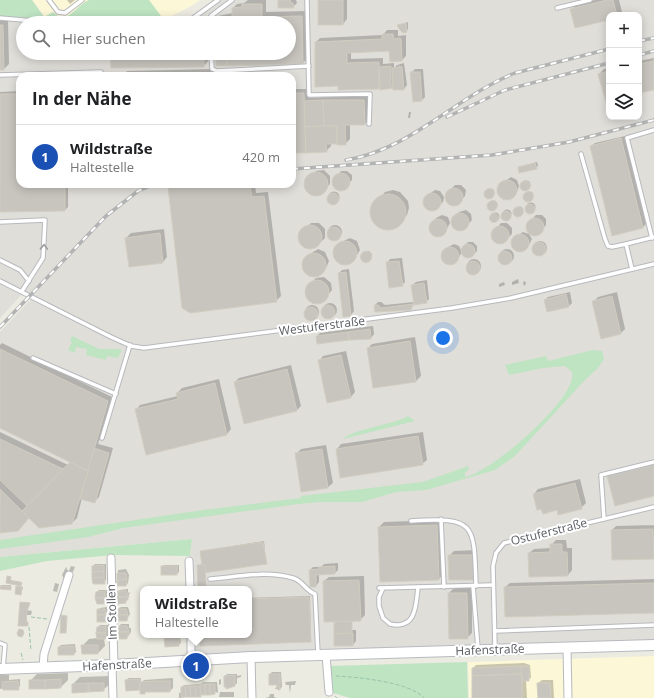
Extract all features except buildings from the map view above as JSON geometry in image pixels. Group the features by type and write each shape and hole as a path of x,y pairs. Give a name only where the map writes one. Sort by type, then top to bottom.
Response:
{"street":[{"name":"Im Stollen","path":"111,558 113,698"},
{"path":"189,561 190,586"},
{"path":"43,668 44,654 53,620 69,575"},
{"path":"191,638 191,661"},
{"name":"Hafenstraße","path":"2,669 113,665 251,657 654,645"},
{"path":"567,648 568,698"},
{"path":"322,655 329,692"},
{"path":"251,657 252,698"}],"lane":[{"path":"49,0 58,12 65,13 82,0"},
{"path":"196,16 218,0"},
{"path":"211,16 232,0"},
{"path":"307,0 309,95 370,94 369,124"},
{"path":"557,8 590,0"},
{"path":"0,18 16,19"},
{"path":"211,60 212,69 217,70 309,66"},
{"path":"0,75 16,75"},
{"path":"581,154 608,246 612,247 653,238 627,138 654,130"},
{"path":"0,222 45,220 43,258 22,291"},
{"path":"626,244 632,269"},
{"path":"0,260 20,270 29,281"},
{"name":"Westuferstraße","path":"0,281 130,345 144,348 452,308 511,298 654,264"},
{"path":"102,438 130,345"},
{"path":"33,358 116,394"},
{"path":"604,519 601,475 654,462"},
{"name":"Ostuferstraße","path":"495,649 493,566 496,553 504,543 654,507"},
{"path":"441,519 444,587"},
{"path":"411,521 441,519 462,523 468,527 472,535 475,554 478,650"},
{"path":"210,579 276,574 296,578 309,592 315,594 322,655"},
{"path":"418,587 416,609 413,616 409,621 400,626 390,624 381,614 378,601 381,588 418,587 444,587 475,586 494,584"},
{"path":"495,631 654,625"},
{"path":"0,643 5,645 2,669"}],"path":[{"path":"32,617 53,620"},
{"path":"26,629 29,628 31,651"},
{"path":"327,676 355,677 387,683 419,692 424,698"}],"shaded area":[{"path":"32,0 200,0 172,16 44,16"},
{"path":"213,0 654,0 654,642 192,660 191,638 252,638 252,586 190,586 190,556 192,539 0,557 0,332 34,296 0,279 0,19 16,20 16,60 296,60 296,16 191,16"},
{"path":"0,283 23,293 0,318"},
{"path":"654,656 654,698 469,698 468,662"}],"green space":[{"path":"0,0 32,0 43,16 16,16 16,18 0,17"},
{"path":"89,0 149,0 161,16 67,16"},
{"path":"53,12 58,16 46,16"},
{"path":"72,336 99,349 122,350 118,358 107,356 106,360 86,355 87,349 76,347 75,353 68,350 72,342 70,341"},
{"path":"593,350 602,351 604,359 598,368 584,381 515,456 495,470 426,490 396,492 362,502 320,502 299,504 123,528 88,537 0,549 0,540 203,510 301,498 301,496 423,482 468,466 469,469 465,473 465,477 477,473 493,463 530,433 562,399 570,384 572,372 565,366 543,368 509,375 505,365 546,356 548,361"},
{"path":"408,416 415,421 343,439 355,432 393,422"},
{"path":"192,539 190,556 114,555 47,561 0,571 0,557"},
{"path":"467,662 468,698 350,698 330,692 328,666"}],"railway":[{"path":"642,40 654,38"},
{"path":"346,160 391,146 493,83 515,73 606,50"},
{"path":"642,54 654,51"},
{"path":"447,117 505,90 606,64"},
{"path":"296,169 492,155 569,142 654,120"},
{"path":"0,327 106,216 138,191 145,188"}],"place":[{"name":"Wildstraße","path":"196,666"}]}
